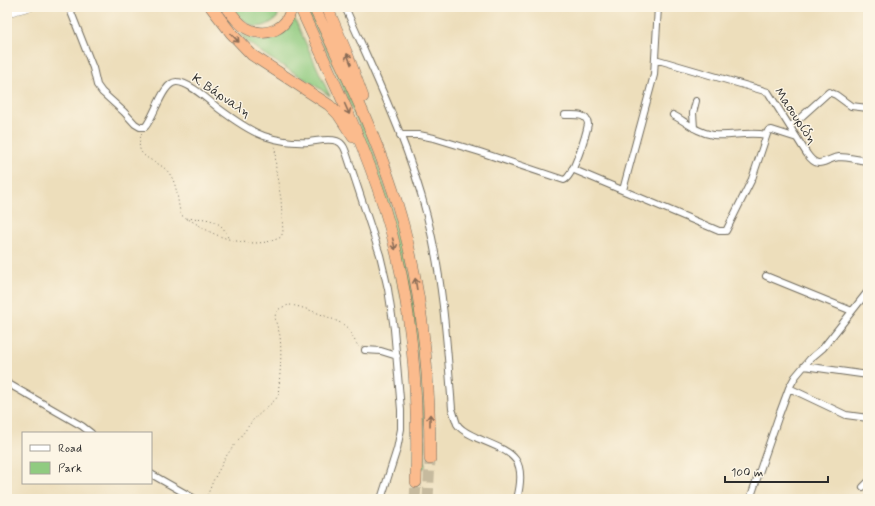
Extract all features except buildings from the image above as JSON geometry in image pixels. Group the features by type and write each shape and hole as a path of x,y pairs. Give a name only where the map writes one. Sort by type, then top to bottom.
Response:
{"highway":[{"path":"211,7 231,33 252,55 320,98 338,114 351,134 384,207"},
{"path":"227,7 233,16 245,27 252,31 266,32 280,28 284,24 288,19 291,7"},
{"path":"300,7 356,131 384,207 402,277 412,346 417,416 416,482"},
{"path":"314,7 364,114 377,147 404,227 415,275 422,323 429,389 430,459"},
{"path":"326,7 348,56 374,125 392,180 396,202"}],"street":[{"path":"7,13 30,7"},
{"path":"69,7 94,68 97,85 102,92 135,124 140,127 145,127"},
{"path":"345,7 411,162 427,214 437,261 444,310 452,409 454,417 457,424 463,430 502,449 516,460 520,467 521,475 517,499"},
{"path":"623,190 655,70 658,7"},
{"path":"863,7 868,11"},
{"name":"Μασουρίδη","path":"655,59 766,91 769,93 808,156 817,162 824,163 840,157 868,160"},
{"name":"Κ. Βάρναλη","path":"145,127 166,89 170,84 176,81 184,83 219,109 261,135 274,139 298,142 336,140 342,145 345,149 380,255 390,302 397,356"},
{"path":"790,127 829,92 835,94 851,106 868,108"},
{"path":"694,128 693,113 696,101"},
{"path":"400,136 419,135 434,138 564,180 567,179 572,169 586,132 588,122 584,116 565,114"},
{"path":"673,115 701,132 714,135 753,133 766,135"},
{"path":"572,169 712,228 726,230 752,179 768,131 771,130 797,138"},
{"path":"766,276 852,311"},
{"path":"750,499 789,388 804,366 823,348 868,291"},
{"path":"365,350 380,351 397,356 402,410 401,429 397,450 381,499"},
{"path":"804,366 868,375"},
{"path":"7,383 82,426 90,432"},
{"path":"789,388 846,415 868,418"},
{"path":"152,475 195,499"},
{"path":"863,487 868,482"}],"path":[{"path":"145,127 138,146 141,153 145,157 159,164 169,173 174,181 181,215 218,236 251,243 276,240 281,237 283,232 274,139"},
{"path":"187,219 197,217 214,221 222,226 227,233 228,238"},
{"path":"206,499 213,481 227,455 253,420 276,399 278,395 281,352 280,335 275,319 276,312 289,305 297,306 332,319 344,325 353,335 358,346 365,350"}],"green space":[{"path":"230,7 280,7 277,18 263,26 257,27 241,18"},
{"path":"305,7 308,7 357,110 373,150 399,229 410,275 423,365 425,468 421,468 422,416 419,366 361,130 336,72"},
{"path":"291,11 330,96 258,50 237,32 254,39 266,41 278,37 289,27 291,22"}],"tunnel":[{"path":"428,499 430,459"},
{"path":"415,499 416,482"}]}
